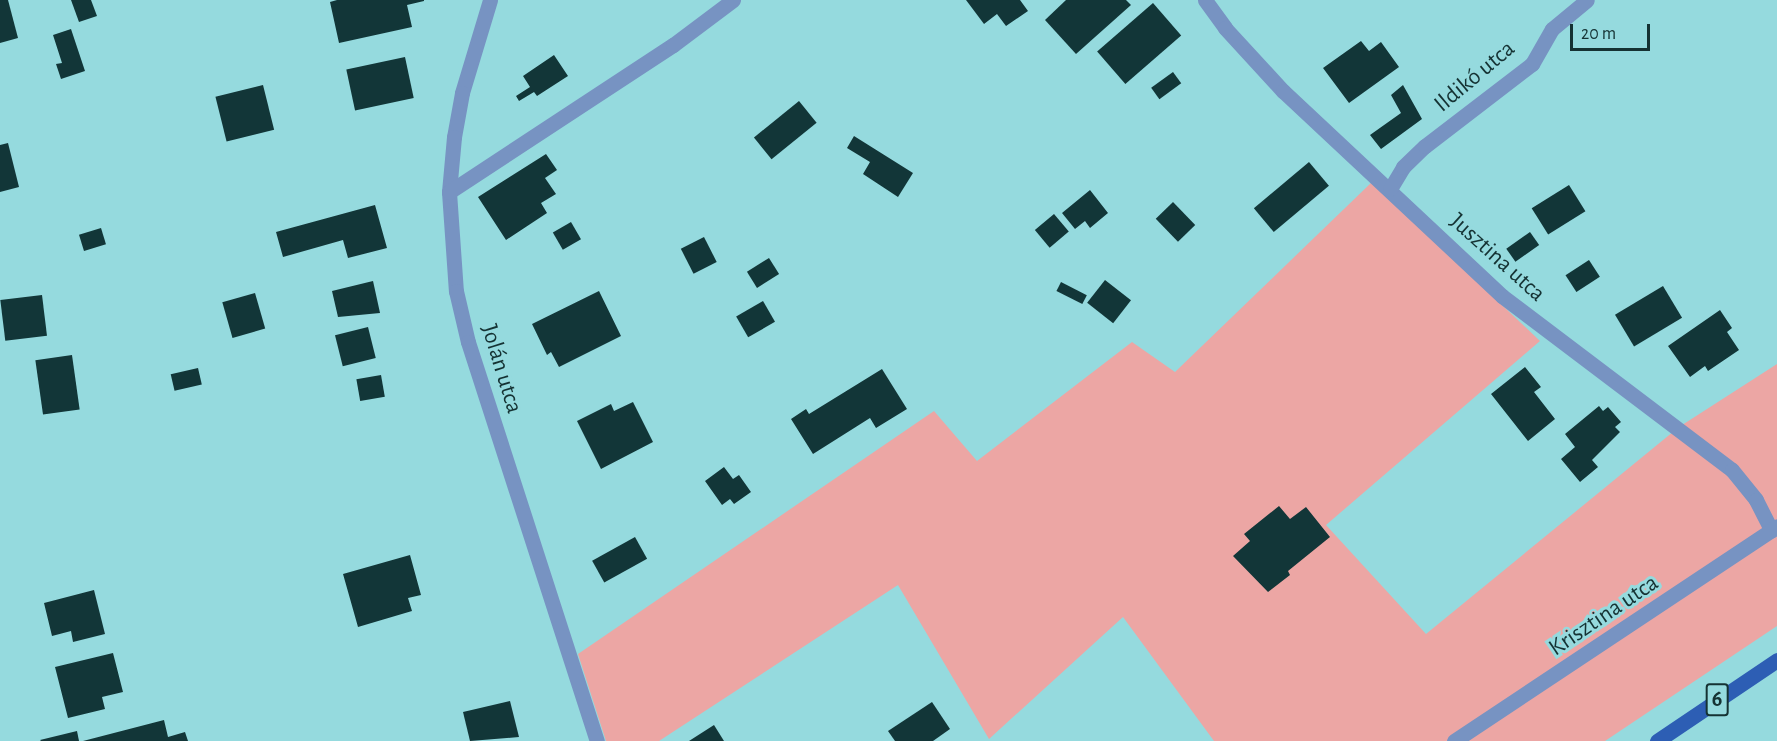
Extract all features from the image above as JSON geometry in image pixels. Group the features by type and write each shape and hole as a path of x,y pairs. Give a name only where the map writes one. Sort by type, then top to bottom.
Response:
{"main road":[{"name":"6","path":"1658,741 1777,660"}],"street":[{"name":"Jolán utca","path":"490,0 462,93 449,192 456,291 468,342 597,741"},
{"path":"449,192 673,45 733,0"},
{"name":"Jusztina utca","path":"1206,0 1224,28 1283,91 1502,296 1732,470 1756,500 1774,528"},
{"name":"Ildikó utca","path":"1390,189 1403,167 1425,146 1532,64 1552,29 1587,0"},
{"name":"Krisztina utca","path":"1454,741 1774,528"}],"shaded area":[{"path":"1372,182 1540,341 1326,525 1426,634 1679,427 1777,364 1777,626 1605,741 1214,741 1123,617 989,739 898,585 659,741 606,741 578,654 934,411 977,461 1132,342 1175,372"}],"building":[{"path":"0,0 8,0 18,38 0,43"},
{"path":"71,0 91,0 97,16 79,22"},
{"path":"337,0 424,1 407,5 412,27 339,43 330,2"},
{"path":"966,0 1020,0 1028,11 1006,26 997,14 984,24"},
{"path":"1066,0 1126,0 1131,5 1076,54 1045,20"},
{"path":"1153,3 1181,35 1125,84 1097,52"},
{"path":"71,29 85,71 61,79 56,64 62,63 53,35"},
{"path":"1361,41 1369,51 1381,42 1399,67 1349,103 1323,68"},
{"path":"554,55 568,76 537,96 534,92 519,101 516,96 530,87 523,76"},
{"path":"405,57 414,98 355,111 346,69"},
{"path":"1173,72 1181,83 1159,99 1151,88"},
{"path":"263,85 274,130 227,141 215,97"},
{"path":"1403,85 1422,119 1381,149 1370,135 1401,113 1391,95"},
{"path":"799,101 817,123 772,159 754,138"},
{"path":"854,136 913,173 898,197 863,174 870,162 847,148"},
{"path":"8,143 19,187 0,192 0,145"},
{"path":"546,154 557,170 545,178 556,194 541,203 547,213 506,240 478,197"},
{"path":"1309,162 1329,186 1274,232 1254,208"},
{"path":"1569,185 1585,211 1548,235 1532,208"},
{"path":"1090,190 1108,213 1090,228 1085,221 1075,229 1062,213"},
{"path":"1173,202 1195,225 1178,242 1156,219"},
{"path":"375,205 387,248 348,258 343,240 283,257 276,232"},
{"path":"1054,214 1069,232 1050,248 1035,230"},
{"path":"571,222 581,239 563,250 553,232"},
{"path":"101,228 106,244 84,251 79,235"},
{"path":"1530,232 1539,245 1515,262 1506,249"},
{"path":"704,237 717,262 694,274 681,249"},
{"path":"769,258 779,274 757,288 747,272"},
{"path":"1589,260 1600,277 1576,292 1566,275"},
{"path":"1105,280 1131,300 1113,323 1087,303"},
{"path":"373,281 380,313 338,317 332,291"},
{"path":"1061,282 1087,295 1082,304 1056,291"},
{"path":"1663,286 1682,318 1634,347 1615,315"},
{"path":"599,291 621,336 559,367 551,352 547,355 532,324"},
{"path":"255,293 265,329 233,338 222,302"},
{"path":"42,295 47,336 5,341 0,300"},
{"path":"763,301 775,322 748,337 736,316"},
{"path":"1720,310 1732,328 1727,332 1739,350 1708,371 1705,366 1690,377 1668,346"},
{"path":"368,327 376,358 343,366 335,335"},
{"path":"72,355 80,409 43,415 35,360"},
{"path":"1525,367 1541,387 1534,392 1555,419 1528,441 1491,394"},
{"path":"198,368 202,385 175,391 171,374"},
{"path":"882,369 907,409 876,428 870,418 813,454 791,419 806,409 809,414"},
{"path":"381,375 385,397 360,401 356,379"},
{"path":"633,402 653,442 601,469 577,421 611,404 614,411"},
{"path":"1599,406 1603,411 1608,407 1621,422 1615,427 1620,432 1592,460 1598,467 1580,482 1561,459 1575,447 1565,434"},
{"path":"724,467 733,479 739,475 751,492 734,504 730,499 722,505 705,481"},
{"path":"1279,506 1290,519 1306,507 1330,537 1288,571 1290,575 1268,592 1233,556 1250,541 1244,534"},
{"path":"635,537 647,559 604,583 592,561"},
{"path":"410,555 421,595 408,598 412,611 358,627 343,574"},
{"path":"94,590 105,634 73,642 71,631 52,636 44,603"},
{"path":"113,653 123,692 102,697 105,709 68,718 55,667"},
{"path":"510,701 519,737 470,741 463,712"},
{"path":"932,702 950,729 933,741 895,741 888,731"},
{"path":"164,720 168,737 185,732 188,741 83,741"},
{"path":"714,725 724,741 689,741"},
{"path":"77,731 79,741 40,740"}]}
